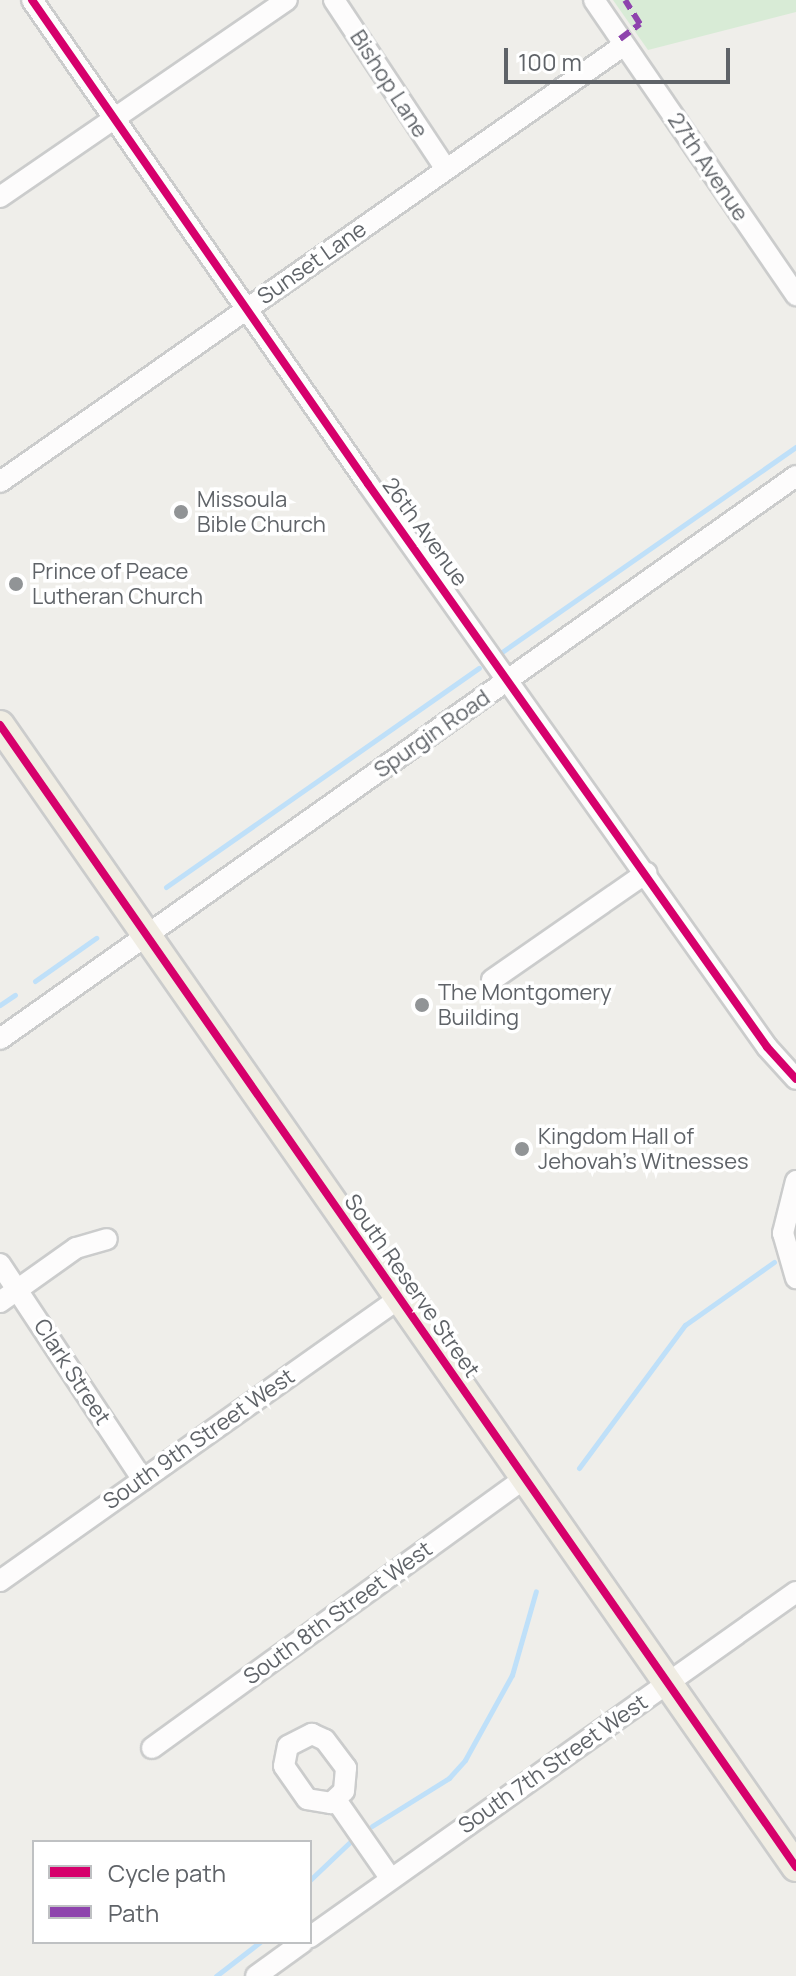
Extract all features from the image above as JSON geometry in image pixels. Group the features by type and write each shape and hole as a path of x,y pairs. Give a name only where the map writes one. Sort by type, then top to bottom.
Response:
{"highway":[{"name":"South Reserve Street","path":"0,725 796,1867"}],"street":[{"name":"26th Avenue","path":"32,0 767,1047 796,1079"},
{"path":"0,197 287,0"},
{"name":"Bishop Lane","path":"334,0 445,168"},
{"name":"27th Avenue","path":"594,0 796,295"},
{"name":"Sunset Lane","path":"0,482 624,45"},
{"name":"Spurgin Road","path":"0,1039 796,476"},
{"path":"492,980 646,873"},
{"path":"796,1181 783,1233 796,1278"},
{"path":"0,1302 76,1248 107,1239"},
{"name":"Clark Street","path":"0,1264 143,1480"},
{"name":"South 9th Street West","path":"0,1581 399,1298"},
{"name":"South 8th Street West","path":"152,1748 525,1478"},
{"name":"South 7th Street West","path":"312,1936 796,1592"},
{"path":"336,1800 391,1879"},
{"path":"256,1976 300,1944"}],"green space":[{"path":"613,0 796,0 796,12 648,50"}],"waterway":[{"path":"499,654 796,447"},
{"path":"166,887 479,668"},
{"path":"35,981 96,938"},
{"path":"0,1005 15,995"},
{"path":"579,1468 685,1325 774,1262"},
{"path":"372,1826 449,1778 465,1760 512,1675 536,1591"},
{"path":"312,1878 351,1841"},
{"path":"216,1976 257,1944"}],"marked path":[{"path":"620,39 640,24 625,0"}],"cycle path":[{"path":"32,0 368,484 767,1047 796,1079"},
{"path":"0,725 796,1867"}],"place":[{"name":"Missoula Bible Church","path":"181,512"},
{"name":"Prince of Peace Lutheran Church","path":"16,584"},
{"name":"The Montgomery Building","path":"422,1005"},
{"name":"Kingdom Hall of Jehovah's Witnesses","path":"522,1149"}]}
